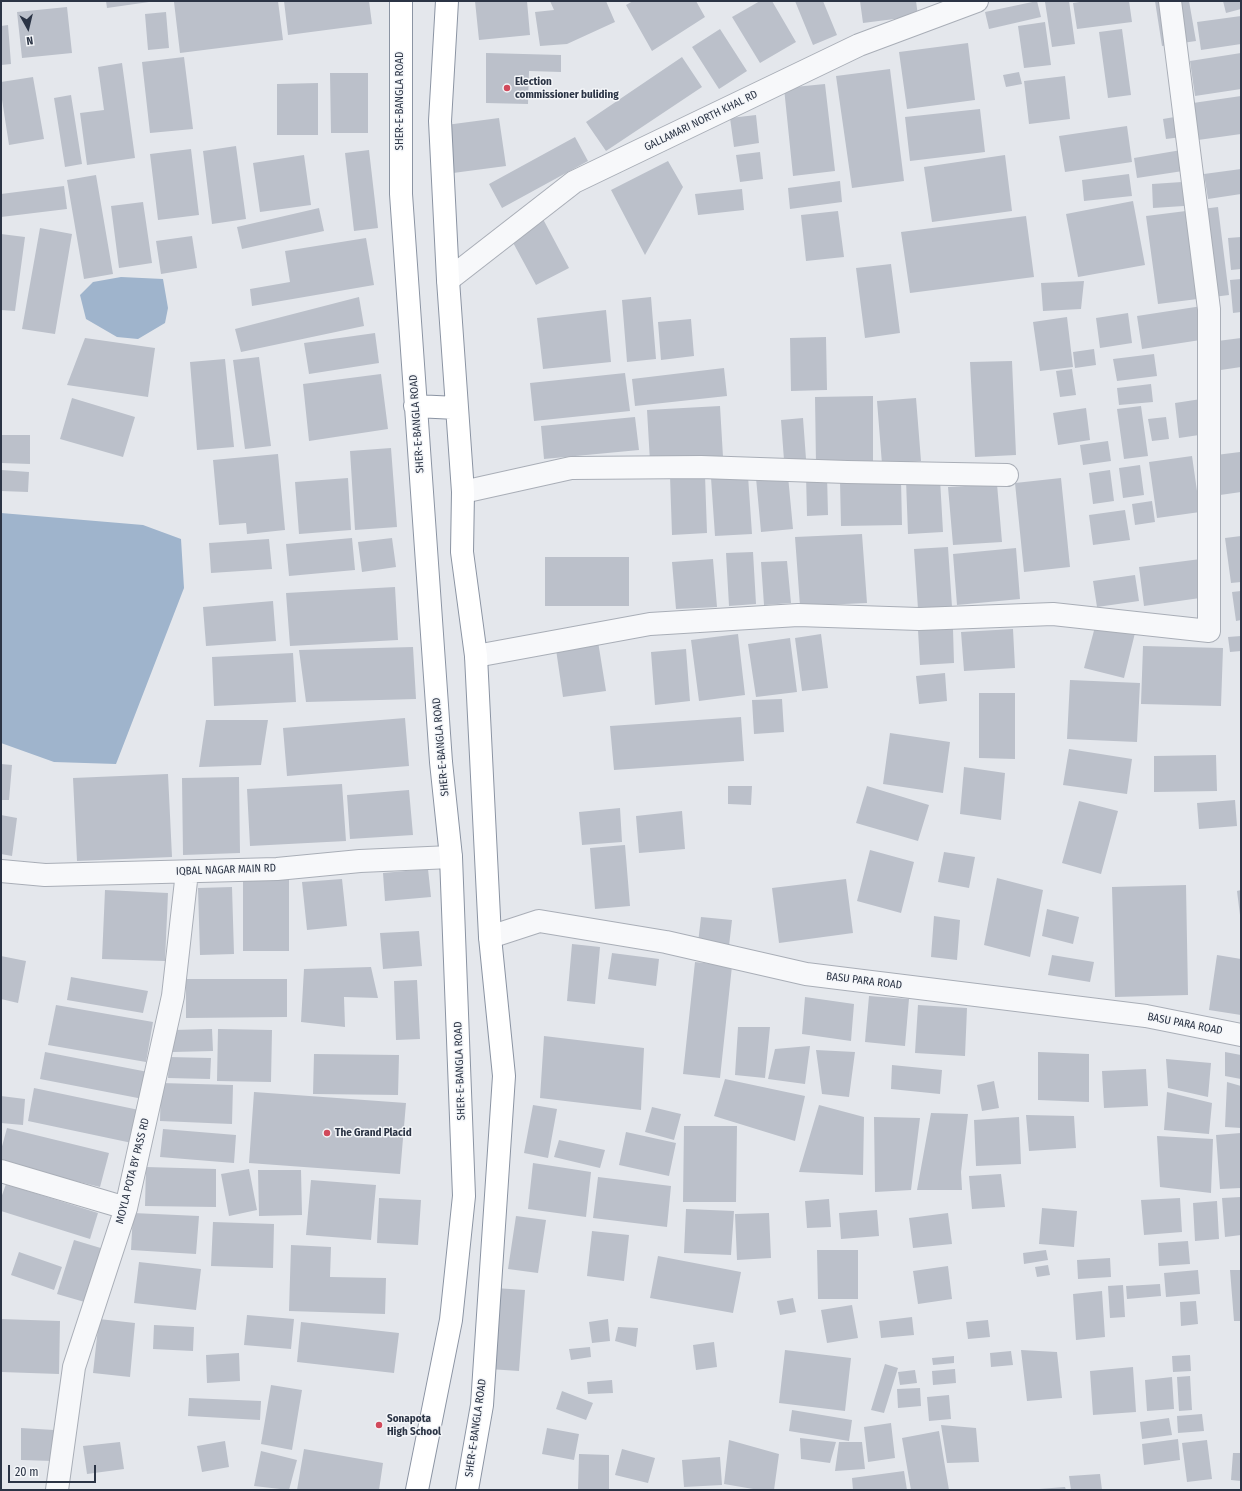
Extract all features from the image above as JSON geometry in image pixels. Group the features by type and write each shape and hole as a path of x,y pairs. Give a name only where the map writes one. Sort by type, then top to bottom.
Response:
{"highway":[{"name":"SHER-E-BANGLA ROAD","path":"401,1 400,194 441,762 451,857 464,1196 451,1320 417,1490"},
{"name":"SHER-E-BANGLA ROAD","path":"446,1 440,121 448,280 463,492 462,552 476,656 490,937 504,1076 482,1405 467,1490"},
{"path":"415,406 457,408"}],"street":[{"name":"GALLAMARI NORTH KHAL RD","path":"448,280 574,182 859,45 977,1"},
{"path":"476,656 650,624 798,615 919,619 1053,614 1209,631 1209,309 1170,1"},
{"path":"463,492 572,468 701,466 847,472 1006,475"},
{"name":"IQBAL NAGAR MAIN RD","path":"1,871 45,875 187,872 276,869 360,861 451,857"},
{"name":"MOYLA POTA BY PASS RD","path":"58,1490 74,1367 126,1208 173,996 187,872"},
{"name":"BASU PARA ROAD","path":"490,937 539,922 666,942 806,974 1146,1016 1241,1035"},
{"path":"1,1171 126,1208"}],"water":[{"path":"121,277 163,279 168,308 165,323 138,339 117,337 86,319 80,295 93,282"},
{"path":"1,513 143,525 181,539 184,588 116,764 54,762 1,743"}],"building":[{"path":"106,1 149,1 149,2 107,8"},
{"path":"278,1 283,40 180,53 174,2"},
{"path":"284,1 369,1 372,24 288,35"},
{"path":"475,1 527,1 530,35 479,40"},
{"path":"550,1 606,1 615,22 567,44 540,46 535,12 554,10"},
{"path":"633,1 696,1 705,17 652,51 626,5"},
{"path":"760,1 772,1 796,42 760,63 732,17"},
{"path":"795,1 823,1 837,35 813,45"},
{"path":"860,1 916,1 918,16 863,23"},
{"path":"1037,1 1041,17 989,29 985,12"},
{"path":"1069,1 1075,44 1052,47 1045,2"},
{"path":"1086,1 1129,1 1132,22 1077,29 1073,3"},
{"path":"1155,1 1189,1 1196,41 1162,46"},
{"path":"1223,1 1240,1 1241,9 1226,13"},
{"path":"67,7 72,53 22,58 17,12"},
{"path":"166,12 169,48 148,50 145,14"},
{"path":"1241,16 1241,44 1201,50 1197,22"},
{"path":"1045,22 1051,65 1024,68 1018,26"},
{"path":"8,25 11,64 1,65 1,26"},
{"path":"720,29 747,71 719,89 692,47"},
{"path":"1122,29 1131,95 1108,98 1099,32"},
{"path":"968,43 975,100 907,109 899,52"},
{"name":"Election commissioner buliding","path":"486,53 561,55 561,72 529,71 528,104 486,103"},
{"path":"1241,53 1241,89 1195,96 1190,61"},
{"path":"184,57 193,129 150,133 142,62"},
{"path":"682,57 702,87 606,151 586,122"},
{"path":"122,63 135,158 87,165 80,113 104,110 98,67"},
{"path":"890,69 904,181 852,188 836,76"},
{"path":"1019,72 1022,84 1006,87 1003,75"},
{"path":"330,73 368,73 368,133 331,133"},
{"path":"1065,76 1070,119 1029,124 1024,81"},
{"path":"33,77 44,139 9,145 1,93 1,82"},
{"path":"318,83 318,135 277,135 277,84"},
{"path":"825,84 835,171 793,176 784,88"},
{"path":"71,95 82,164 65,167 54,98"},
{"path":"1241,96 1241,134 1198,140 1193,103"},
{"path":"980,109 985,152 910,161 905,117"},
{"path":"756,115 759,143 734,147 730,118"},
{"path":"1186,115 1189,136 1166,139 1163,119"},
{"path":"499,118 506,166 453,173 446,125"},
{"path":"1127,126 1132,162 1065,172 1059,136"},
{"path":"575,137 588,161 502,208 489,184"},
{"path":"236,146 246,219 212,224 203,151"},
{"path":"1193,148 1196,169 1137,178 1134,158"},
{"path":"191,149 199,215 158,220 150,154"},
{"path":"369,150 378,228 354,231 345,153"},
{"path":"760,152 763,179 740,182 736,155"},
{"path":"304,155 311,205 260,212 253,163"},
{"path":"1005,155 1012,211 932,222 924,167"},
{"path":"668,161 683,187 645,255 611,190"},
{"path":"1241,169 1241,194 1208,199 1204,174"},
{"path":"1129,174 1132,196 1084,201 1082,180"},
{"path":"96,175 113,274 84,279 67,180"},
{"path":"840,181 842,202 790,209 788,188"},
{"path":"1197,181 1199,205 1153,208 1152,184"},
{"path":"64,186 67,209 1,217 1,194"},
{"path":"742,189 744,210 698,215 695,194"},
{"path":"1133,201 1145,265 1078,277 1066,214"},
{"path":"143,202 152,263 119,268 111,206"},
{"path":"1218,207 1229,295 1158,304 1146,216"},
{"path":"319,208 324,231 242,249 237,227"},
{"path":"838,211 844,257 806,261 801,215"},
{"path":"1026,216 1034,277 910,293 901,232"},
{"path":"543,219 569,268 536,285 510,237"},
{"path":"40,228 72,234 55,334 22,329"},
{"path":"1,234 25,237 15,311 1,310"},
{"path":"192,236 197,268 161,274 156,241"},
{"path":"1241,237 1241,269 1231,270 1228,238"},
{"path":"366,238 374,285 252,306 250,289 290,282 285,251"},
{"path":"891,264 900,333 865,338 856,268"},
{"path":"1241,279 1241,312 1233,313 1230,280"},
{"path":"1084,281 1081,309 1043,311 1041,283"},
{"path":"359,297 364,326 241,352 235,329"},
{"path":"651,297 656,359 627,362 622,300"},
{"path":"1202,306 1207,339 1142,349 1137,316"},
{"path":"606,310 611,362 543,369 537,318"},
{"path":"1128,313 1132,343 1100,348 1096,318"},
{"path":"1067,317 1073,367 1040,371 1033,322"},
{"path":"691,319 694,356 661,360 658,322"},
{"path":"375,333 379,363 309,374 304,343"},
{"path":"826,337 827,390 791,391 790,338"},
{"path":"85,338 155,348 148,397 67,385"},
{"path":"1241,338 1241,367 1214,371 1210,342"},
{"path":"1094,349 1096,365 1075,368 1073,352"},
{"path":"1154,354 1157,376 1117,381 1113,359"},
{"path":"259,357 271,446 245,449 233,360"},
{"path":"225,359 234,447 197,450 190,362"},
{"path":"1012,361 1016,455 975,457 970,362"},
{"path":"724,368 727,396 635,406 632,379"},
{"path":"1072,369 1076,395 1060,397 1056,371"},
{"path":"625,373 630,411 534,421 530,383"},
{"path":"381,374 388,429 309,441 303,384"},
{"path":"1151,384 1153,402 1119,405 1117,388"},
{"path":"873,396 873,463 816,464 815,397"},
{"path":"1214,397 1219,432 1179,438 1175,403"},
{"path":"72,398 135,417 123,457 60,439"},
{"path":"916,398 921,461 882,464 877,401"},
{"path":"720,406 723,457 650,462 647,410"},
{"path":"1141,406 1148,456 1124,459 1117,409"},
{"path":"1086,408 1090,440 1058,445 1053,413"},
{"path":"635,417 639,450 544,459 541,426"},
{"path":"1166,417 1169,439 1152,441 1148,419"},
{"path":"803,418 806,459 784,460 781,420"},
{"path":"1,435 30,435 30,464 1,463"},
{"path":"1108,441 1111,461 1083,465 1080,445"},
{"path":"391,448 397,527 355,530 350,451"},
{"path":"1240,452 1241,492 1206,497 1200,457"},
{"path":"278,454 285,530 247,534 246,523 219,525 213,460"},
{"path":"1192,456 1200,512 1157,518 1149,462"},
{"path":"1140,465 1144,495 1123,498 1119,468"},
{"path":"1,470 29,472 28,492 1,491"},
{"path":"1110,470 1114,501 1093,504 1089,473"},
{"path":"827,474 828,515 807,516 806,475"},
{"path":"705,475 707,533 672,535 670,476"},
{"path":"748,476 752,534 715,536 711,478"},
{"path":"788,476 793,529 761,532 756,478"},
{"path":"348,478 351,530 299,534 295,482"},
{"path":"1061,478 1070,567 1024,572 1015,483"},
{"path":"940,479 943,532 908,534 906,480"},
{"path":"901,480 902,525 841,526 840,481"},
{"path":"997,484 1002,542 953,545 948,487"},
{"path":"1152,501 1155,522 1135,525 1132,504"},
{"path":"1125,510 1130,540 1093,545 1089,515"},
{"path":"862,534 867,603 800,606 795,537"},
{"path":"1241,536 1241,582 1231,583 1225,538"},
{"path":"352,538 355,570 289,576 286,544"},
{"path":"392,538 396,567 362,572 358,542"},
{"path":"269,539 272,569 211,573 209,543"},
{"path":"948,547 952,607 918,609 914,549"},
{"path":"1016,548 1020,599 957,605 953,554"},
{"path":"753,552 756,604 729,606 726,553"},
{"path":"545,557 629,557 629,606 545,606"},
{"path":"1216,557 1221,595 1144,606 1139,567"},
{"path":"713,559 717,607 676,609 672,562"},
{"path":"787,561 791,603 764,605 761,562"},
{"path":"1135,575 1139,601 1097,607 1093,581"},
{"path":"395,587 398,640 290,646 286,593"},
{"path":"1241,591 1241,620 1236,621 1232,592"},
{"path":"273,601 276,641 206,646 203,607"},
{"path":"1096,623 1135,633 1124,678 1084,668"},
{"path":"596,629 606,691 563,697 554,636"},
{"path":"953,629 954,663 920,665 918,630"},
{"path":"1013,629 1015,668 964,671 961,632"},
{"path":"738,634 745,695 699,701 691,640"},
{"path":"821,634 828,688 802,691 795,638"},
{"path":"1241,636 1241,651 1230,652 1228,637"},
{"path":"790,638 797,692 756,697 748,644"},
{"path":"1143,646 1223,648 1221,706 1141,704"},
{"path":"413,647 416,699 306,702 299,650"},
{"path":"686,649 690,701 655,705 651,652"},
{"path":"293,653 296,702 214,706 212,657"},
{"path":"945,673 947,701 919,704 916,676"},
{"path":"1070,680 1140,683 1137,742 1067,739"},
{"path":"979,693 1015,693 1015,759 979,758"},
{"path":"782,699 784,732 754,734 752,700"},
{"path":"741,717 744,761 614,770 610,726"},
{"path":"405,718 409,766 287,776 283,728"},
{"path":"206,720 268,720 261,765 199,767"},
{"path":"890,733 950,742 943,793 883,784"},
{"path":"1069,749 1132,759 1127,794 1063,785"},
{"path":"1216,755 1217,791 1154,792 1154,756"},
{"path":"1,764 12,765 9,800 1,800"},
{"path":"964,767 1005,773 1001,820 960,814"},
{"path":"168,774 172,857 77,861 73,778"},
{"path":"239,777 240,853 183,855 182,778"},
{"path":"342,784 346,841 250,846 247,789"},
{"path":"728,786 752,786 751,805 728,804"},
{"path":"867,786 929,805 918,841 856,823"},
{"path":"409,790 413,835 350,839 347,795"},
{"path":"1235,800 1237,826 1199,829 1197,803"},
{"path":"1079,801 1118,811 1101,874 1062,863"},
{"path":"620,808 622,842 582,845 579,812"},
{"path":"682,811 685,849 639,853 636,816"},
{"path":"1,815 17,818 12,856 1,854"},
{"path":"625,845 630,906 595,909 590,848"},
{"path":"870,850 914,862 901,913 857,901"},
{"path":"944,852 975,857 969,888 938,882"},
{"path":"428,869 431,897 385,901 383,873"},
{"path":"289,878 289,951 243,951 243,879"},
{"path":"997,878 1043,890 1030,957 984,945"},
{"path":"342,879 347,926 307,930 302,882"},
{"path":"846,879 853,933 779,943 772,888"},
{"path":"1186,885 1188,995 1115,997 1112,887"},
{"path":"232,887 234,954 200,955 198,888"},
{"path":"105,890 168,893 165,961 102,959"},
{"path":"1241,890 1241,915 1240,915 1237,891"},
{"path":"1047,909 1079,917 1073,944 1042,936"},
{"path":"934,916 960,920 957,960 931,957"},
{"path":"701,917 732,920 729,946 698,943"},
{"path":"419,931 422,966 383,969 380,933"},
{"path":"572,944 600,947 595,1004 567,1001"},
{"path":"612,953 659,959 656,986 608,979"},
{"path":"1052,955 1094,962 1090,982 1048,975"},
{"path":"1217,955 1241,959 1241,1015 1209,1010"},
{"path":"1,956 26,961 18,1003 1,999"},
{"path":"695,962 732,966 720,1078 683,1074"},
{"path":"371,967 378,998 344,997 345,1027 301,1022 304,969"},
{"path":"71,977 148,991 143,1013 67,1000"},
{"path":"186,979 287,979 287,1017 186,1018"},
{"path":"417,980 420,1039 396,1040 394,981"},
{"path":"869,996 909,999 905,1046 865,1042"},
{"path":"805,997 854,1004 851,1041 802,1034"},
{"path":"56,1005 153,1022 146,1062 48,1045"},
{"path":"918,1005 967,1008 965,1056 915,1053"},
{"path":"738,1027 770,1027 765,1078 735,1075"},
{"path":"212,1029 213,1051 173,1052 173,1030"},
{"path":"218,1029 272,1030 271,1082 217,1081"},
{"path":"544,1036 644,1048 641,1110 540,1098"},
{"path":"810,1046 805,1084 768,1079 775,1049"},
{"path":"816,1050 855,1052 849,1097 822,1094"},
{"path":"45,1052 148,1072 143,1099 40,1079"},
{"path":"1038,1052 1089,1054 1089,1102 1038,1100"},
{"path":"1225,1052 1241,1055 1241,1079 1225,1076"},
{"path":"314,1054 399,1055 398,1095 313,1094"},
{"path":"169,1057 211,1058 210,1079 168,1078"},
{"path":"1166,1059 1211,1063 1208,1097 1168,1088"},
{"path":"892,1065 942,1070 940,1094 891,1089"},
{"path":"1146,1069 1148,1106 1104,1108 1102,1071"},
{"path":"725,1079 805,1096 795,1141 714,1116"},
{"path":"994,1081 999,1108 982,1111 977,1085"},
{"path":"1227,1082 1241,1086 1241,1128 1225,1127"},
{"path":"161,1083 233,1085 232,1124 160,1121"},
{"path":"34,1088 139,1110 132,1143 28,1121"},
{"name":"The Grand Placid","path":"254,1092 406,1103 400,1174 249,1163"},
{"path":"1167,1092 1212,1103 1209,1134 1164,1130"},
{"path":"1,1096 25,1099 23,1125 1,1123"},
{"path":"533,1105 557,1109 548,1158 524,1153"},
{"path":"819,1105 864,1117 863,1175 799,1172"},
{"path":"652,1107 681,1114 674,1140 645,1132"},
{"path":"931,1113 968,1114 961,1172 962,1190 917,1190"},
{"path":"1026,1115 1074,1116 1076,1148 1029,1151"},
{"path":"874,1117 920,1118 911,1190 875,1192"},
{"path":"1019,1117 1021,1164 976,1166 974,1120"},
{"path":"684,1126 737,1126 736,1202 683,1202"},
{"path":"7,1128 109,1153 100,1187 1,1163 1,1150"},
{"path":"163,1129 236,1135 234,1163 160,1157"},
{"path":"626,1132 676,1143 669,1176 619,1165"},
{"path":"1241,1133 1241,1188 1220,1189 1216,1135"},
{"path":"1157,1136 1213,1139 1211,1193 1160,1187"},
{"path":"559,1140 605,1150 600,1168 554,1157"},
{"path":"533,1163 591,1172 586,1217 528,1209"},
{"path":"146,1167 216,1169 216,1207 145,1206"},
{"path":"249,1169 257,1210 229,1216 221,1174"},
{"path":"258,1170 301,1170 302,1215 259,1216"},
{"path":"1001,1174 1005,1207 972,1209 969,1176"},
{"path":"598,1177 671,1186 667,1227 593,1218"},
{"path":"311,1180 376,1185 371,1240 306,1235"},
{"path":"6,1184 98,1213 90,1239 1,1211 1,1198"},
{"path":"1241,1197 1241,1235 1225,1237 1222,1198"},
{"path":"379,1198 421,1200 418,1245 377,1243"},
{"path":"1180,1198 1182,1232 1144,1235 1141,1200"},
{"path":"829,1199 831,1227 807,1228 805,1201"},
{"path":"1217,1201 1219,1239 1195,1241 1193,1203"},
{"path":"1042,1208 1077,1211 1074,1247 1039,1244"},
{"path":"686,1209 734,1211 731,1255 684,1253"},
{"path":"877,1210 879,1236 841,1239 839,1213"},
{"path":"133,1213 199,1216 196,1254 131,1250"},
{"path":"769,1213 771,1258 737,1260 735,1214"},
{"path":"948,1213 952,1244 913,1248 909,1218"},
{"path":"516,1216 546,1220 538,1273 508,1269"},
{"path":"213,1222 274,1224 273,1268 211,1266"},
{"path":"592,1231 629,1235 624,1281 587,1276"},
{"path":"74,1240 104,1249 88,1303 57,1294"},
{"path":"1188,1241 1190,1264 1159,1266 1158,1243"},
{"path":"291,1245 331,1247 330,1277 386,1278 385,1314 289,1311"},
{"path":"817,1250 858,1250 858,1299 818,1299"},
{"path":"1046,1250 1048,1260 1024,1264 1023,1253"},
{"path":"19,1252 62,1267 54,1290 11,1275"},
{"path":"658,1256 741,1272 733,1313 650,1298"},
{"path":"1110,1258 1111,1277 1078,1279 1077,1260"},
{"path":"139,1262 201,1269 196,1310 134,1303"},
{"path":"1048,1265 1050,1275 1037,1277 1035,1267"},
{"path":"948,1266 952,1299 918,1304 913,1271"},
{"path":"1198,1270 1200,1294 1166,1297 1164,1273"},
{"path":"1230,1270 1241,1270 1241,1321 1234,1321"},
{"path":"1160,1284 1161,1296 1127,1299 1126,1286"},
{"path":"1123,1285 1125,1317 1110,1318 1108,1286"},
{"path":"495,1288 525,1290 519,1371 489,1369"},
{"path":"1102,1291 1105,1337 1076,1340 1073,1294"},
{"path":"793,1298 796,1312 780,1315 777,1301"},
{"path":"1196,1301 1198,1324 1181,1326 1180,1302"},
{"path":"852,1305 858,1338 827,1343 821,1310"},
{"path":"247,1315 294,1319 291,1349 244,1345"},
{"path":"912,1317 914,1335 881,1338 879,1321"},
{"path":"1,1319 60,1321 59,1374 1,1372"},
{"path":"99,1319 135,1323 130,1377 93,1373"},
{"path":"608,1319 610,1341 592,1343 589,1322"},
{"path":"988,1320 990,1337 968,1339 966,1322"},
{"path":"301,1322 399,1333 394,1373 297,1362"},
{"path":"154,1325 194,1327 193,1351 153,1349"},
{"path":"618,1327 638,1328 636,1347 615,1341"},
{"path":"714,1342 717,1367 696,1370 693,1345"},
{"path":"590,1347 591,1357 571,1360 569,1349"},
{"path":"785,1350 851,1358 845,1411 779,1403"},
{"path":"1021,1350 1057,1352 1062,1398 1027,1401"},
{"path":"1011,1351 1013,1365 991,1367 990,1353"},
{"path":"239,1353 240,1381 207,1383 206,1355"},
{"path":"1190,1355 1191,1371 1173,1372 1172,1356"},
{"path":"954,1356 954,1363 933,1365 932,1358"},
{"path":"885,1364 898,1368 884,1413 871,1410"},
{"path":"1133,1367 1136,1412 1093,1415 1090,1371"},
{"path":"955,1369 956,1383 933,1385 932,1371"},
{"path":"915,1370 917,1383 900,1385 898,1372"},
{"path":"1190,1376 1192,1410 1179,1411 1177,1377"},
{"path":"1172,1377 1174,1409 1147,1411 1145,1380"},
{"path":"612,1380 613,1393 588,1394 587,1382"},
{"path":"271,1385 302,1390 292,1450 261,1444"},
{"path":"920,1388 921,1406 898,1408 897,1389"},
{"path":"562,1391 593,1403 586,1420 556,1409"},
{"path":"949,1395 951,1419 929,1421 927,1397"},
{"path":"189,1398 261,1401 260,1420 188,1416"},
{"path":"792,1410 852,1420 849,1441 789,1431"},
{"path":"1202,1414 1204,1431 1178,1433 1177,1416"},
{"path":"1169,1418 1172,1435 1142,1439 1140,1422"},
{"path":"891,1423 895,1458 868,1462 864,1427"},
{"path":"941,1425 976,1428 979,1462 947,1463"},
{"path":"21,1428 54,1430 53,1461 21,1460"},
{"path":"547,1428 579,1434 574,1460 542,1454"},
{"path":"939,1431 949,1490 911,1490 902,1438"},
{"path":"800,1438 836,1442 830,1463 801,1459"},
{"path":"1178,1439 1180,1460 1144,1465 1142,1444"},
{"path":"729,1440 779,1454 774,1490 759,1490 724,1484"},
{"path":"1207,1440 1212,1479 1187,1482 1182,1443"},
{"path":"225,1441 229,1467 202,1472 197,1446"},
{"path":"120,1442 124,1469 87,1474 83,1446"},
{"path":"839,1442 862,1442 865,1469 835,1471"},
{"path":"304,1449 383,1463 379,1490 297,1490"},
{"path":"622,1449 655,1458 648,1483 615,1475"},
{"path":"261,1451 297,1460 289,1490 254,1486"},
{"path":"1233,1453 1241,1453 1241,1481 1231,1480"},
{"path":"579,1454 609,1455 609,1490 578,1490"},
{"path":"720,1457 722,1485 684,1487 682,1460"},
{"path":"904,1471 907,1490 853,1490 852,1478"},
{"path":"1100,1474 1102,1490 1071,1490 1069,1476"},
{"path":"1065,1487 1066,1490 1039,1490 1039,1489"}],"place":[{"name":"Election commissioner buliding","path":"507,88"},
{"name":"The Grand Placid","path":"327,1133"},
{"name":"Sonapota High School","path":"379,1425"}]}
